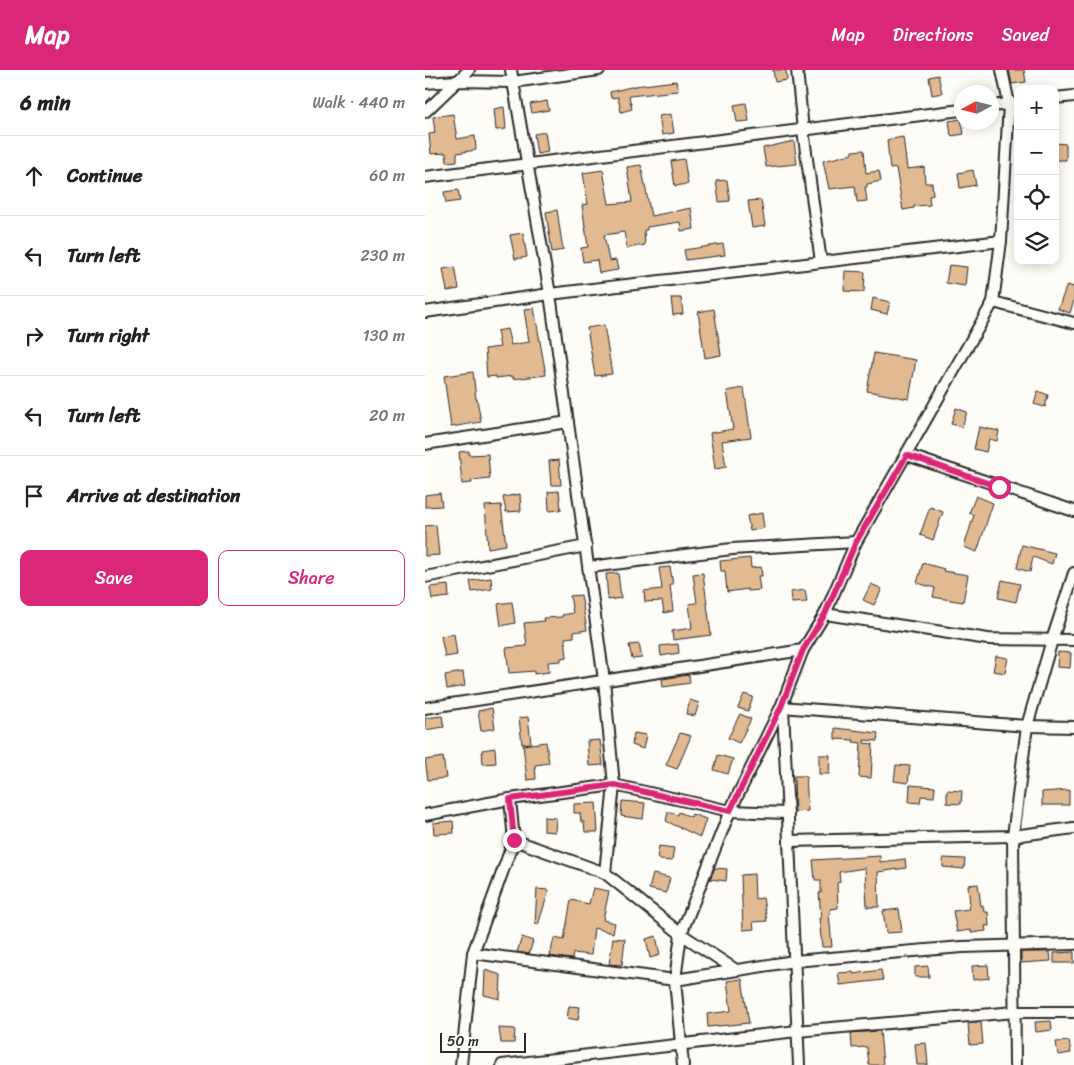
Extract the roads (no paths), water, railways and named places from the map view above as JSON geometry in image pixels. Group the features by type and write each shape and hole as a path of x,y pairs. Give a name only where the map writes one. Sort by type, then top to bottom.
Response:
{"street":[{"path":"425,112 469,70"},
{"path":"511,70 550,294 590,568 604,680 614,785 605,873"},
{"path":"425,83 457,81 513,82 599,70"},
{"path":"797,70 821,262"},
{"path":"683,1065 675,980 681,934 730,811 782,707 803,650 825,614 856,542 993,302 1001,242 1013,103 1003,70"},
{"path":"1059,98 1074,96"},
{"path":"999,105 1013,103"},
{"path":"425,177 954,111"},
{"path":"425,312 550,294 1001,242"},
{"path":"993,302 1074,323"},
{"path":"425,444 568,422"},
{"path":"907,455 1074,511"},
{"path":"590,568 733,549 856,542"},
{"path":"425,576 586,546"},
{"path":"1015,1065 1013,836 1027,726 1074,572"},
{"path":"825,614 988,639 1074,640"},
{"path":"425,708 803,650"},
{"path":"782,707 1027,726 1074,727"},
{"path":"782,707 799,1065"},
{"path":"425,815 510,799 614,785 730,811 788,813"},
{"path":"461,1065 473,953 514,840 510,799"},
{"path":"789,841 1013,836 1074,828"},
{"path":"514,840 605,873 681,934 736,970"},
{"path":"473,953 675,980 794,961 962,947 1074,944"},
{"path":"502,1065 797,1031 1015,1012 1074,1012"}]}
